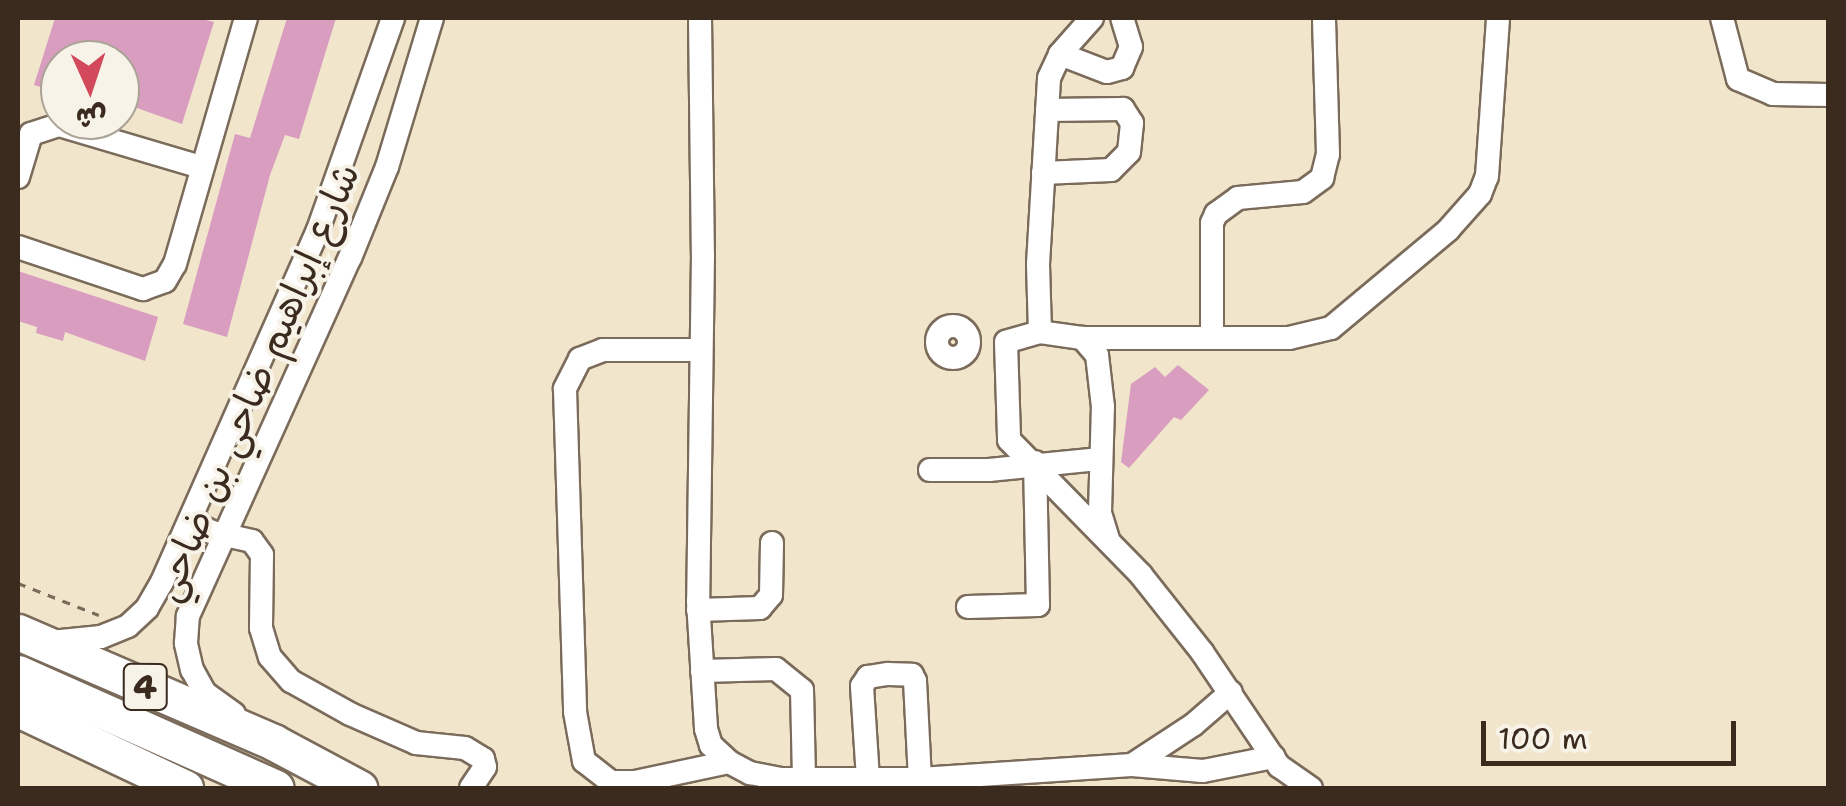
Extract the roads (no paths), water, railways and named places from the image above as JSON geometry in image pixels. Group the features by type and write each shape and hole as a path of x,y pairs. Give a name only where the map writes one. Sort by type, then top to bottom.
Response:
{"highway":[{"name":"4","path":"28,636 272,742 359,788"},
{"path":"18,672 276,788"},
{"path":"18,709 185,788"},
{"name":"4","path":"18,732 149,788"}],"street":[{"path":"18,248 143,289 165,282 175,264 246,18"},
{"name":"شارع إبراهيم ضاحي بن ضاحي","path":"28,636 100,637 128,626 147,608 194,515 312,246 393,18"},
{"name":"شارع إبراهيم ضاحي بن ضاحي","path":"272,742 206,693 192,670 186,643 188,616 308,356 380,185 432,18"},
{"path":"700,18 698,610 706,729 711,745 729,762 750,773 804,779 920,778 1132,765 1278,771 1311,788"},
{"path":"1040,332 1038,264 1049,78 1060,54 1092,18"},
{"path":"1060,54 1107,72 1122,68 1131,48 1122,18"},
{"path":"1212,338 1212,223 1216,214 1238,198 1303,192 1322,178 1328,154 1324,18"},
{"path":"969,341 1006,342 1040,332 1082,338 1290,338 1331,328 1467,212 1487,176 1498,18"},
{"path":"1722,18 1738,79 1773,94 1828,95"},
{"path":"1044,173 1111,170 1129,152 1132,123 1122,109 1047,110"},
{"path":"18,177 32,134 59,125 201,167"},
{"path":"1082,338 1097,355 1101,372 1100,512 1108,539"},
{"path":"1006,342 1009,440 1108,539 1231,692 1278,771"},
{"path":"701,350 604,350 580,359 565,389 575,712 584,761 611,782 634,782 729,762"},
{"path":"930,470 989,470 1035,462 1100,459"},
{"path":"968,606 1038,605 1035,462"},
{"path":"194,515 200,526 252,540 262,555 261,628 270,657 291,682 416,743 465,748 483,759 485,767 471,788"},
{"path":"698,610 760,608 771,595 772,543"},
{"path":"702,671 776,669 802,690 804,779"},
{"path":"868,779 862,686 868,677 888,674 912,675 915,681 920,778"},
{"path":"1132,765 1173,739 1231,692"}]}
